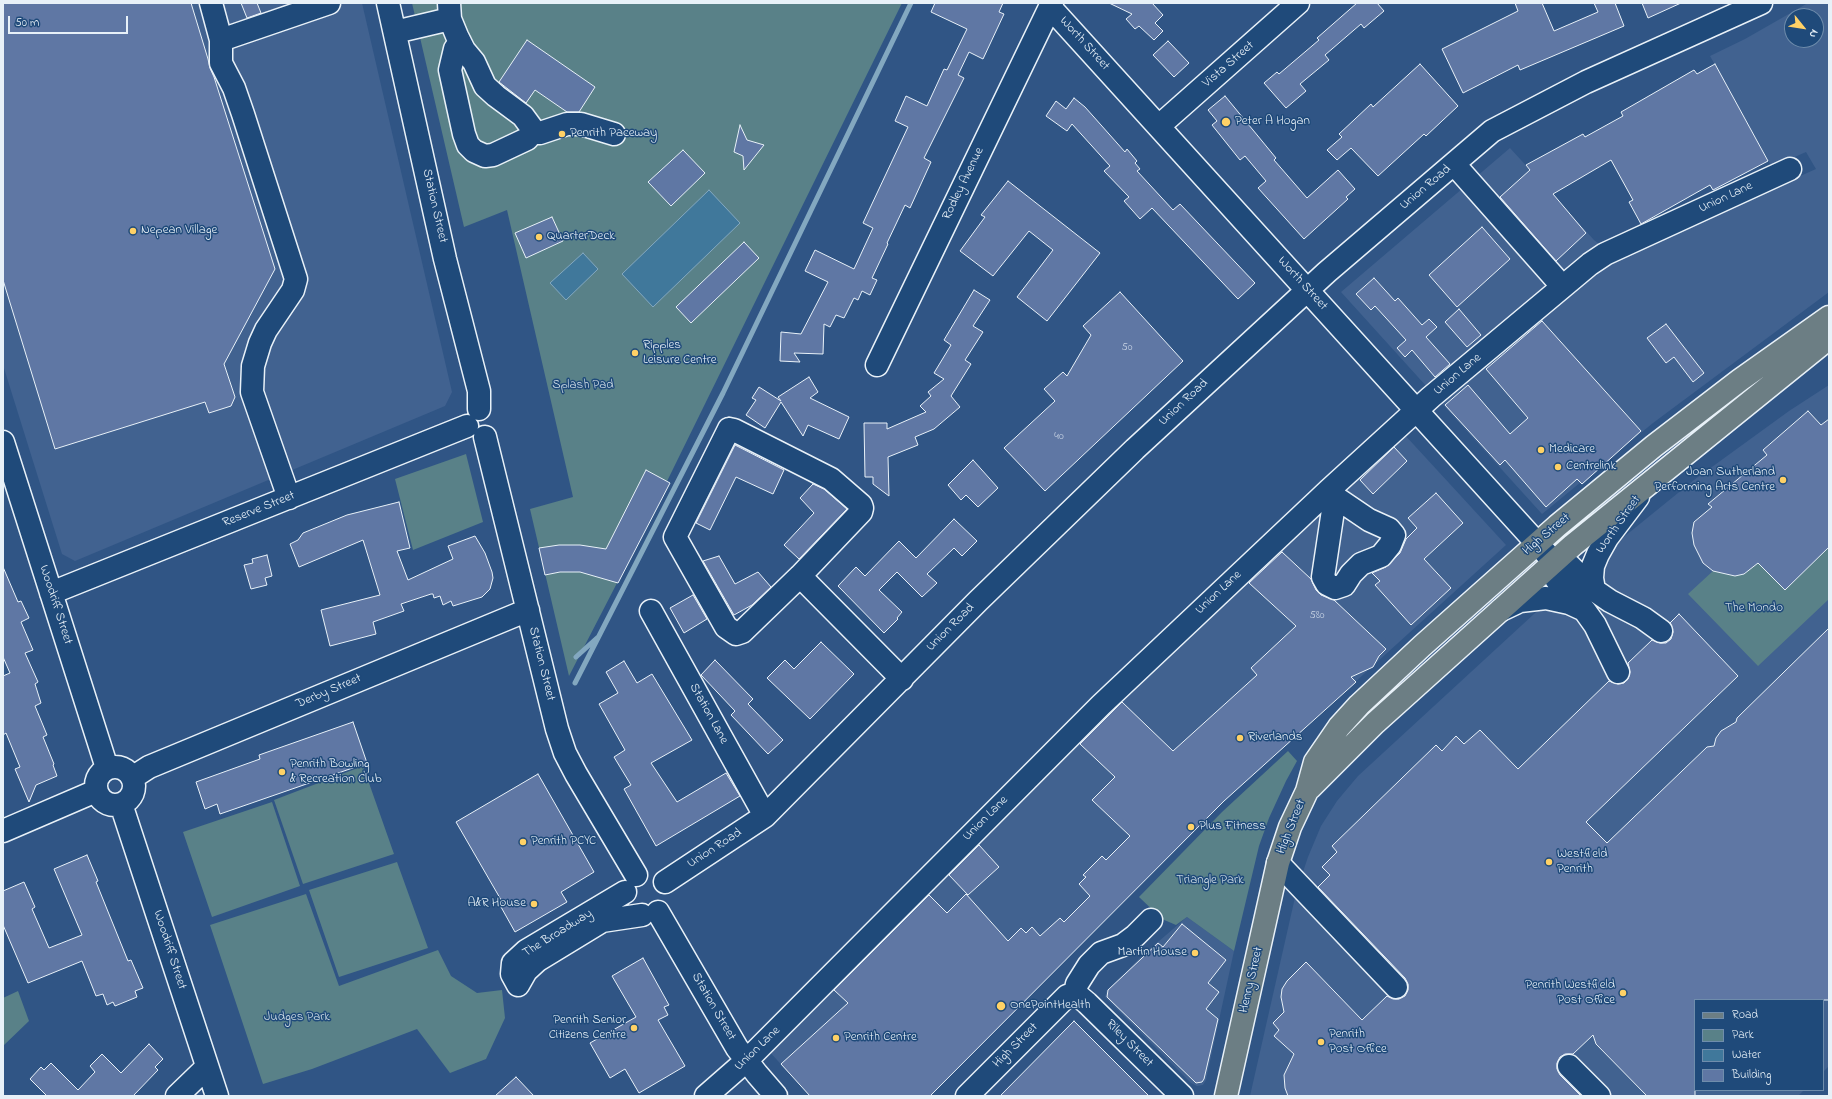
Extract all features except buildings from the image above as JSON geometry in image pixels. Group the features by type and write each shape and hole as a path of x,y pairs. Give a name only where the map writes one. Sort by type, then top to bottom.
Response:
{"main road":[{"name":"High Street","path":"1278,863 1290,827 1307,791 1315,762 1339,727 1359,705 1422,646 1537,543 1654,446 1740,380 1829,317"},
{"name":"High Street","path":"1307,791 1375,723 1554,562 1829,338"},
{"name":"Henry Street","path":"1226,1096 1278,863"}],"street":[{"path":"211,3 221,40 221,63 234,88 296,279 293,290 266,330 260,343 253,366 252,392 289,498"},
{"path":"221,40 329,3"},
{"name":"Station Street","path":"388,3 445,259 479,391 479,409 469,414 466,421 476,431 528,610 557,729 565,753 631,883"},
{"name":"Vista Street","path":"1159,126 1298,3"},
{"name":"Union Road","path":"665,882 765,816 1047,532 1129,454 1308,290 1492,131 1586,82 1760,3"},
{"name":"Worth Street","path":"1051,5 1554,562 1570,566 1594,590 1610,601 1643,618 1661,632"},
{"name":"Rodley Avenue","path":"877,365 1051,5"},
{"path":"395,32 449,11 460,42 474,62 485,86 523,116 534,130 540,133 567,124 581,124 614,134"},
{"path":"460,42 453,54 450,70 464,134 468,145 474,151 485,156 493,156 527,139 534,130"},
{"path":"1454,164 1562,286"},
{"name":"Union Lane","path":"706,1096 746,1061 1101,705 1332,493 1416,410 1562,286 1605,254 1790,169"},
{"path":"729,428 832,479 862,505 861,512 800,576 742,632 736,634 726,627 676,542 676,531 729,428"},
{"name":"Reserve Street","path":"51,593 289,498 476,431"},
{"name":"Woodriff Street","path":"3,442 107,768"},
{"name":"Worth Street","path":"1594,590 1592,578 1593,566 1598,554 1607,538 1647,485"},
{"name":"Worth Street","path":"1554,562 1556,578 1585,611 1595,625 1618,672"},
{"path":"800,576 902,679"},
{"path":"1497,612 1520,602 1546,598 1569,603 1585,611"},
{"name":"Derby Street","path":"132,778 149,767 528,610"},
{"name":"Station Lane","path":"651,611 765,816"},
{"path":"120,767 128,771 132,778 134,787 133,793 130,798 122,804 111,805 106,803 101,800 96,791 97,780 101,772 107,768 120,767"},
{"path":"3,831 96,791"},
{"name":"Woodriff Street","path":"122,804 217,1096"},
{"path":"1278,863 1396,987"},
{"path":"649,872 655,874 665,882 668,895 663,907 650,913 631,909 628,904 631,883 649,872"},
{"name":"The Broadway","path":"631,883 595,911 526,951 513,963 512,974 518,985 526,971 538,960 602,921 650,913"},
{"name":"Station Street","path":"650,913 746,1061 776,1096"},
{"path":"1075,993 1077,984 1093,961 1101,953 1123,946 1136,936 1151,920"},
{"name":"High Street","path":"967,1096 1067,996 1075,993"},
{"name":"Riley Street","path":"1075,993 1088,1003 1182,1096"},
{"path":"1569,1066 1599,1096"},
{"path":"177,1096 207,1067"}],"shaded area":[{"path":"3,3 362,3 452,392 445,406 75,561 62,554 3,365"},
{"path":"1808,3 1829,3 1829,292 1653,423 1542,514 1341,292 1510,148 1594,240 1617,258 1816,169 1806,152 1772,167 1710,56 1745,39 1784,17 1784,48 1824,48 1824,8 1799,8"},
{"path":"1829,385 1829,1066 1824,1071 1824,999 1694,999 1694,1091 1803,1091 1798,1096 1250,1096 1296,893 1308,857 1321,826 1337,801 1358,776 1572,579 1694,480 1789,411"},
{"path":"1403,433 1506,545 1224,801 930,1096 810,1096 767,1049 1078,742"},
{"path":"1187,917 1234,951 1206,1080 1203,1085 1197,1086 1191,1083 1105,997 1107,990 1144,954"}],"green space":[{"name":"Splash Pad","path":"412,3 902,3 616,585 569,676 530,509 573,497 507,210 464,227"},
{"path":"466,454 483,522 413,550 395,479"},
{"name":"The Mondo","path":"1829,547 1829,599 1758,666 1688,594 1713,571 1735,576 1744,574 1764,558 1764,568 1785,590"},
{"name":"Triangle Park","path":"1288,751 1297,761 1269,818 1259,846 1234,951 1187,917 1176,925 1162,919 1139,897 1222,812"},
{"path":"363,766 394,854 303,884 274,800"},
{"path":"272,802 300,886 212,917 183,832"},
{"path":"397,862 428,948 339,977 309,890"},
{"name":"Judges Park","path":"306,894 339,986 438,950 451,976 477,993 502,990 505,1018 486,1059 450,1073 417,1029 312,1069 263,1084 210,925"},
{"path":"18,991 29,1021 3,1046 3,998"}],"water":[{"path":"709,190 740,223 653,307 622,274"},
{"path":"583,253 598,269 566,300 550,283"}],"waterway":[{"path":"575,683 723,393 911,3"},
{"path":"576,657 597,638"}],"place":[{"name":"Peter A Hogan","path":"1226,122"},
{"name":"Penrith Paceway","path":"562,134"},
{"name":"Nepean Village","path":"133,231"},
{"name":"QuarterDeck","path":"539,237"},
{"name":"Ripples Leisure Centre","path":"635,353"},
{"name":"Medicare","path":"1541,450"},
{"name":"Centrelink","path":"1558,467"},
{"name":"Joan Sutherland Performing Arts Centre","path":"1783,480"},
{"name":"Riverlands","path":"1240,738"},
{"name":"Penrith Bowling & Recreation Club","path":"282,772"},
{"name":"Plus Fitness","path":"1191,827"},
{"name":"Penrith PCYC","path":"523,842"},
{"name":"Westfield Penrith","path":"1549,862"},
{"name":"A&R House","path":"534,904"},
{"name":"Martin House","path":"1195,953"},
{"name":"Penrith Westfield Post Office","path":"1623,993"},
{"name":"OnePointHealth","path":"1001,1006"},
{"name":"Penrith Senior Citizens Centre","path":"634,1028"},
{"name":"Penrith Centre","path":"836,1038"},
{"name":"Penrith Post Office","path":"1321,1042"}]}
